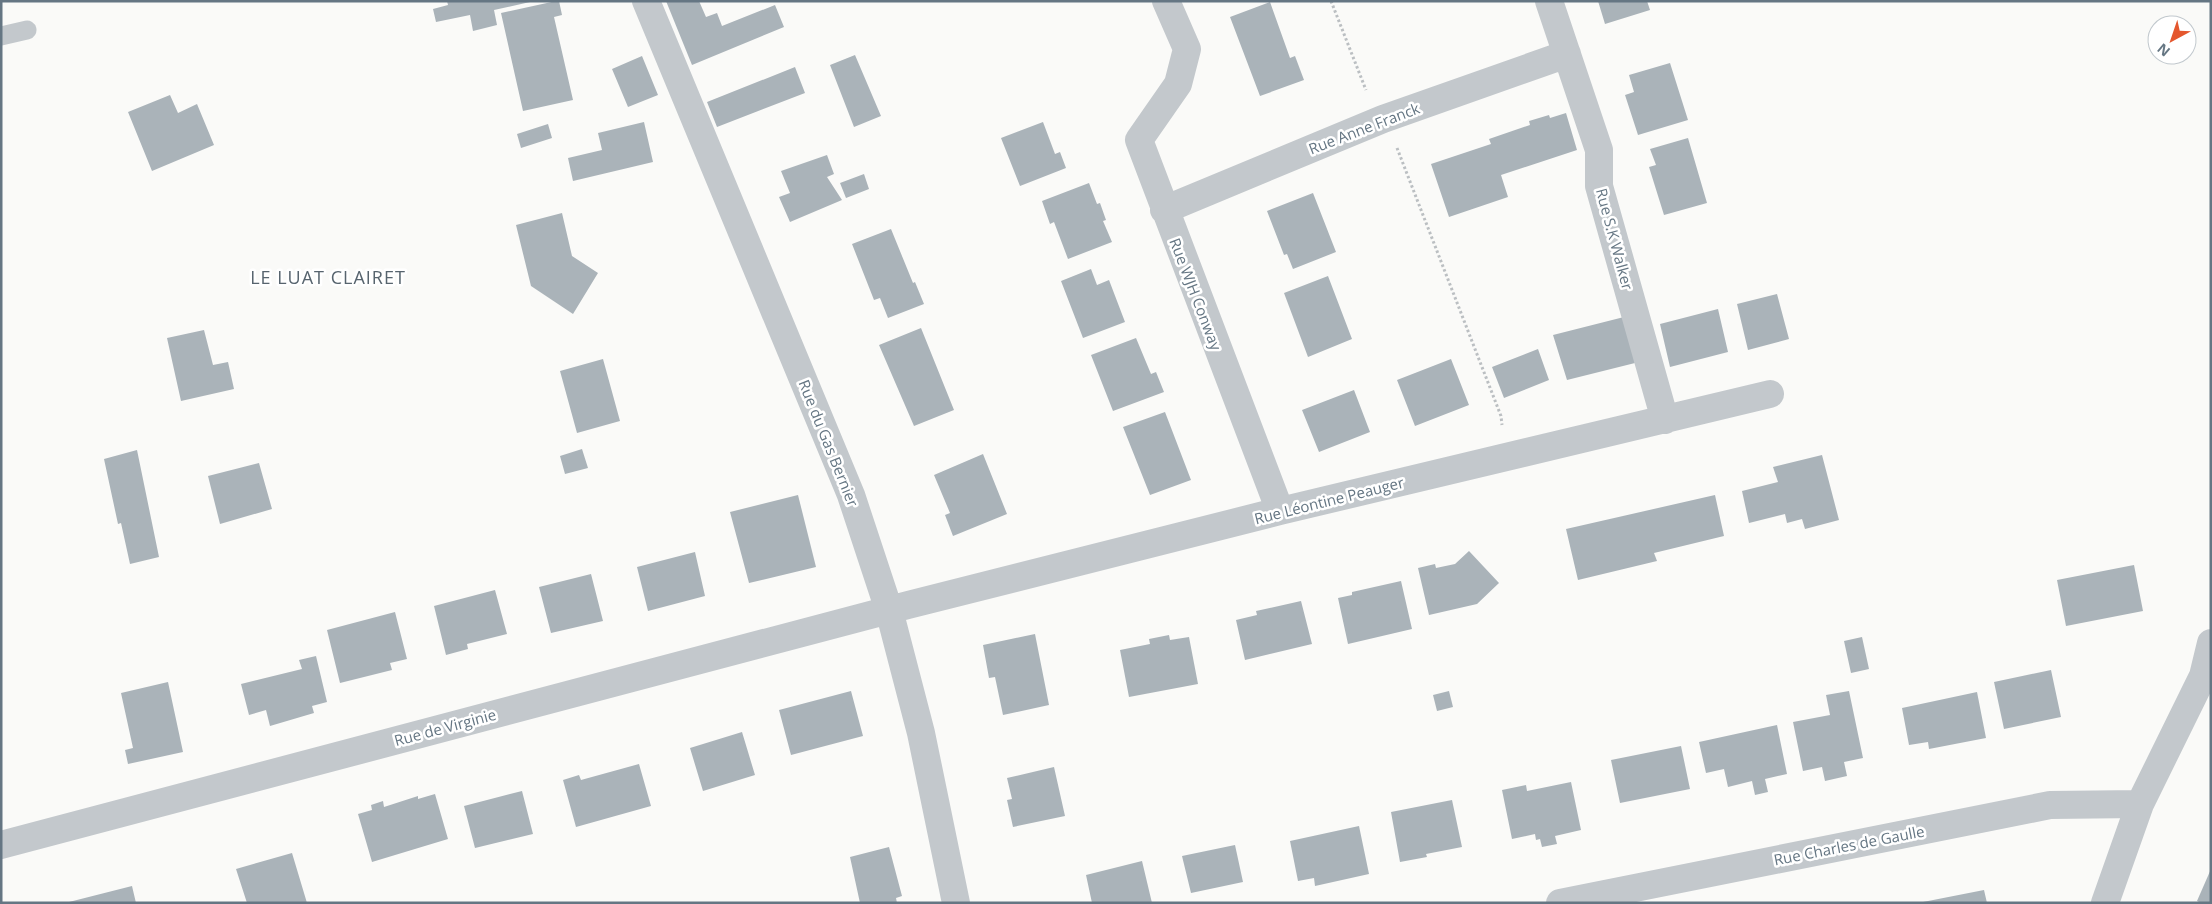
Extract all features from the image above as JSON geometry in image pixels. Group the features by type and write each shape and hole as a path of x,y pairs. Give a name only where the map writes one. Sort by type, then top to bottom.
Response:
{"street":[{"name":"Rue du Gas Bernier","path":"646,1 851,495 889,610 921,733 956,903"},
{"name":"Rue WJH Conway","path":"1166,1 1187,49 1178,84 1139,140 1280,511"},
{"name":"Rue S.K Walker","path":"1549,1 1599,150 1599,186 1665,420"},
{"name":"Rue Anne Franck","path":"1164,210 1383,119 1567,54"},
{"name":"Rue Léontine Peauger","path":"889,610 1280,511 1770,394"},
{"name":"Rue de Virginie","path":"1,845 889,610"},
{"path":"2105,903 2140,804 2202,676 2211,643"},
{"name":"Rue Charles de Gaulle","path":"1560,903 2050,805 2140,804"}],"lane":[{"path":"1,36 27,30"}],"path":[{"path":"1331,1 1372,104 1388,127 1501,416 1506,457"}],"building":[{"path":"447,1 530,2 494,10 497,25 473,31 470,15 436,22 433,9 448,5"},
{"path":"559,1 562,15 554,17 573,100 523,111 501,13"},
{"path":"666,1 699,1 706,17 717,13 722,26 775,5 784,27 692,65"},
{"path":"1598,1 1647,1 1650,10 1605,24"},
{"path":"1270,2 1290,58 1295,56 1304,80 1260,96 1230,17"},
{"path":"855,55 881,116 854,127 830,65"},
{"path":"642,56 658,95 628,107 612,69"},
{"path":"1670,63 1688,120 1638,135 1625,95 1634,92 1629,75"},
{"path":"795,67 805,93 717,127 707,102"},
{"path":"170,95 178,113 197,104 214,145 152,171 128,112"},
{"path":"1566,113 1577,150 1501,175 1508,197 1449,217 1431,164 1491,144 1489,139 1530,125 1529,121 1549,115 1550,118"},
{"path":"644,122 653,162 573,181 568,158 602,150 598,133"},
{"path":"1043,122 1055,154 1060,152 1066,168 1020,186 1001,138"},
{"path":"548,124 552,138 521,148 517,134"},
{"path":"1688,138 1707,203 1664,215 1649,167 1656,165 1650,149"},
{"path":"827,155 834,174 827,177 842,200 790,222 779,197 790,193 781,171"},
{"path":"864,174 869,189 846,198 840,183"},
{"path":"1089,183 1097,204 1100,203 1106,220 1103,221 1112,242 1068,259 1054,222 1050,224 1042,201"},
{"path":"1313,193 1336,252 1293,269 1287,254 1284,255 1267,211"},
{"path":"562,213 572,256 598,273 573,314 531,286 516,225"},
{"path":"891,229 913,283 915,282 924,304 888,318 880,298 874,300 852,244"},
{"path":"1091,269 1097,285 1109,280 1125,322 1083,338 1061,281"},
{"path":"1328,276 1352,339 1308,357 1284,293"},
{"path":"1777,294 1789,339 1748,350 1737,304"},
{"path":"1718,309 1728,352 1670,367 1660,324"},
{"path":"1624,317 1635,363 1567,380 1553,335"},
{"path":"921,328 954,410 914,426 879,345"},
{"path":"204,330 213,365 228,362 234,389 181,401 167,338"},
{"path":"1136,338 1151,374 1156,372 1164,392 1113,411 1091,355"},
{"path":"1538,349 1549,380 1504,398 1492,367"},
{"path":"603,359 620,421 577,433 560,371"},
{"path":"1451,359 1469,405 1415,426 1397,380"},
{"path":"1354,390 1370,432 1319,452 1302,410"},
{"path":"1165,412 1191,480 1150,495 1123,427"},
{"path":"582,449 588,468 565,474 560,456"},
{"path":"137,450 159,557 130,564 121,523 118,524 104,459"},
{"path":"983,454 1007,514 953,536 945,515 950,513 934,475"},
{"path":"1822,455 1839,520 1805,529 1802,519 1787,523 1785,514 1749,523 1742,491 1778,482 1773,467"},
{"path":"259,463 272,509 220,524 208,476"},
{"path":"798,495 816,567 749,583 730,512"},
{"path":"1715,495 1724,536 1654,553 1657,561 1578,580 1566,529"},
{"path":"1469,551 1499,583 1477,604 1429,615 1418,568 1435,564 1436,568 1455,564"},
{"path":"695,552 705,596 648,611 637,567"},
{"path":"2134,565 2143,611 2066,626 2057,580"},
{"path":"591,574 603,621 551,633 539,587"},
{"path":"1401,581 1412,629 1348,644 1338,598 1352,595 1352,592"},
{"path":"495,590 507,634 467,644 468,649 446,655 434,606"},
{"path":"1301,601 1312,644 1245,660 1236,620 1257,615 1256,611"},
{"path":"395,612 407,659 390,663 392,670 340,683 327,630"},
{"path":"1035,634 1049,705 1003,715 995,677 989,678 983,645"},
{"path":"1169,635 1170,640 1189,637 1198,684 1129,697 1120,650 1150,644 1149,639"},
{"path":"1862,637 1869,669 1851,673 1844,641"},
{"path":"316,656 327,702 312,706 314,713 270,726 266,710 249,715 241,684 302,669 299,660"},
{"path":"2051,670 2061,717 2004,729 1994,682"},
{"path":"168,682 183,752 128,764 125,750 133,748 121,693"},
{"path":"851,691 863,736 791,755 779,710"},
{"path":"1449,691 1453,707 1437,711 1433,695"},
{"path":"1849,691 1863,758 1844,762 1847,776 1825,781 1822,767 1803,771 1793,722 1830,715 1826,695"},
{"path":"1977,692 1986,738 1929,749 1928,742 1909,745 1902,708"},
{"path":"1777,725 1787,774 1765,779 1768,792 1755,795 1752,781 1728,787 1724,769 1706,773 1699,742"},
{"path":"742,732 755,775 703,791 690,748"},
{"path":"1681,746 1690,789 1620,803 1611,760"},
{"path":"639,764 651,806 576,827 563,780 579,775 581,780"},
{"path":"1054,767 1065,816 1013,827 1007,800 1012,799 1007,778"},
{"path":"1571,782 1581,830 1555,836 1557,844 1542,847 1540,839 1536,840 1535,834 1512,839 1502,790 1526,785 1527,791"},
{"path":"522,791 533,834 475,848 464,806"},
{"path":"435,794 448,839 372,862 358,814 372,810 371,805 383,801 384,807 418,796 418,799"},
{"path":"1452,800 1462,847 1426,854 1427,857 1400,862 1391,812"},
{"path":"1359,826 1369,874 1315,886 1314,878 1298,881 1290,841"},
{"path":"1235,845 1243,882 1191,893 1182,856"},
{"path":"889,847 902,896 896,898 897,903 860,903 850,857"},
{"path":"292,853 307,903 247,903 236,869"},
{"path":"1142,861 1152,903 1092,903 1086,875"},
{"path":"2211,869 2211,903 2201,903 2197,901"},
{"path":"132,886 136,903 69,903 69,902"},
{"path":"1984,890 1987,903 1923,903 1923,902"}],"district":[{"name":"LE LUAT CLAIRET","path":"328,277"}]}
